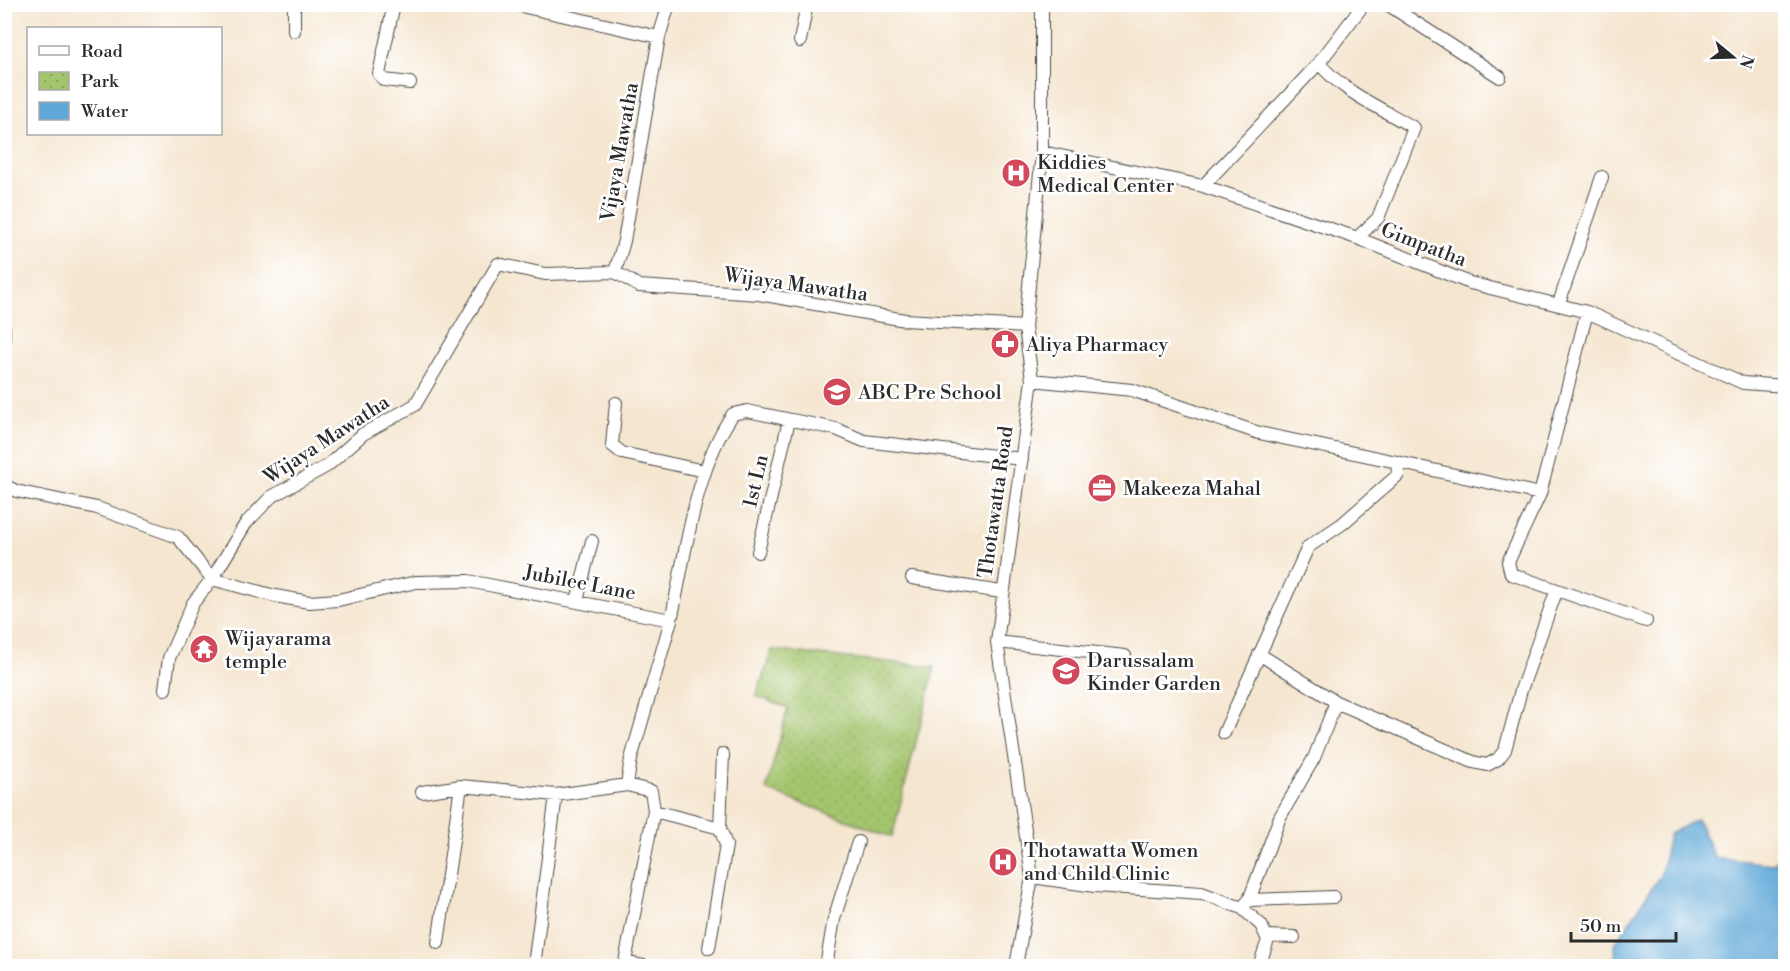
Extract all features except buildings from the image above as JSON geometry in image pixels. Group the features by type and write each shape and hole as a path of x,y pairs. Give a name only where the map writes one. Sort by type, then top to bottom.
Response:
{"street":[{"path":"294,4 294,32"},
{"path":"394,4 379,75 384,80 410,83"},
{"path":"512,4 659,37"},
{"name":"Vijaya Mawatha","path":"615,272 624,241 659,37 669,4"},
{"path":"800,41 807,4"},
{"name":"Thotawatta Road","path":"1016,966 1032,877 997,642 1032,380 1025,327 1042,152 1042,4"},
{"path":"1203,186 1319,63 1364,4"},
{"path":"1387,4 1500,77"},
{"path":"1319,63 1327,73 1414,128 1378,218 1357,238"},
{"name":"Gimpatha","path":"1042,152 1203,186 1357,238 1470,282 1587,312 1743,384 1785,386"},
{"path":"1559,303 1602,177"},
{"name":"Wijaya Mawatha","path":"212,579 246,524 272,497 327,466 363,434 415,405 498,264 545,273 615,272 639,286 759,294 905,320 1025,327"},
{"path":"1587,312 1540,494 1508,562 1510,574 1556,592 1646,621"},
{"path":"4,328 4,350"},
{"path":"1032,380 1132,390 1259,433 1540,494"},
{"path":"616,403 612,445 622,453 704,471"},
{"path":"627,785 631,759 671,620 704,471 722,430 732,414 747,411 836,429 864,441 1022,459"},
{"name":"1st Ln","path":"758,552 789,420"},
{"path":"1224,733 1308,547 1342,524 1398,475 1397,462"},
{"path":"4,484 16,491 97,508 178,537 212,579 193,603 169,658 165,689"},
{"path":"577,601 592,541"},
{"path":"912,578 1002,592"},
{"name":"Jubilee Lane","path":"212,579 309,602 338,600 416,582 468,581 671,620"},
{"path":"1259,654 1336,702 1473,762 1487,765 1498,759 1505,750 1521,690 1556,592"},
{"path":"997,642 1125,656"},
{"path":"1245,904 1280,817 1314,758 1336,702"},
{"path":"709,948 726,845 720,828 723,754"},
{"path":"422,792 462,786 556,795 627,785 651,792 654,811 626,962 644,966"},
{"path":"438,943 462,786"},
{"path":"534,966 556,795"},
{"path":"654,811 720,828"},
{"path":"826,966 834,919 858,842"},
{"path":"1032,877 1095,886 1202,893 1245,904 1334,897"},
{"path":"1245,904 1261,925 1268,940 1259,966"},
{"path":"1266,936 1294,937"}],"green space":[{"path":"772,650 935,667 892,837 766,790 788,708 756,696"}],"water":[{"path":"1697,819 1715,858 1774,864 1785,846 1785,966 1616,966 1615,944 1661,874 1669,834"}],"place":[{"name":"Kiddies Medical Center","path":"1016,173"},
{"name":"Aliya Pharmacy","path":"1005,344"},
{"name":"ABC Pre School","path":"837,392"},
{"name":"Makeeza Mahal","path":"1102,488"},
{"name":"Wijayarama temple","path":"204,649"},
{"name":"Darussalam Kinder Garden","path":"1066,671"},
{"name":"Thotawatta Women and Child Clinic","path":"1003,862"}]}
